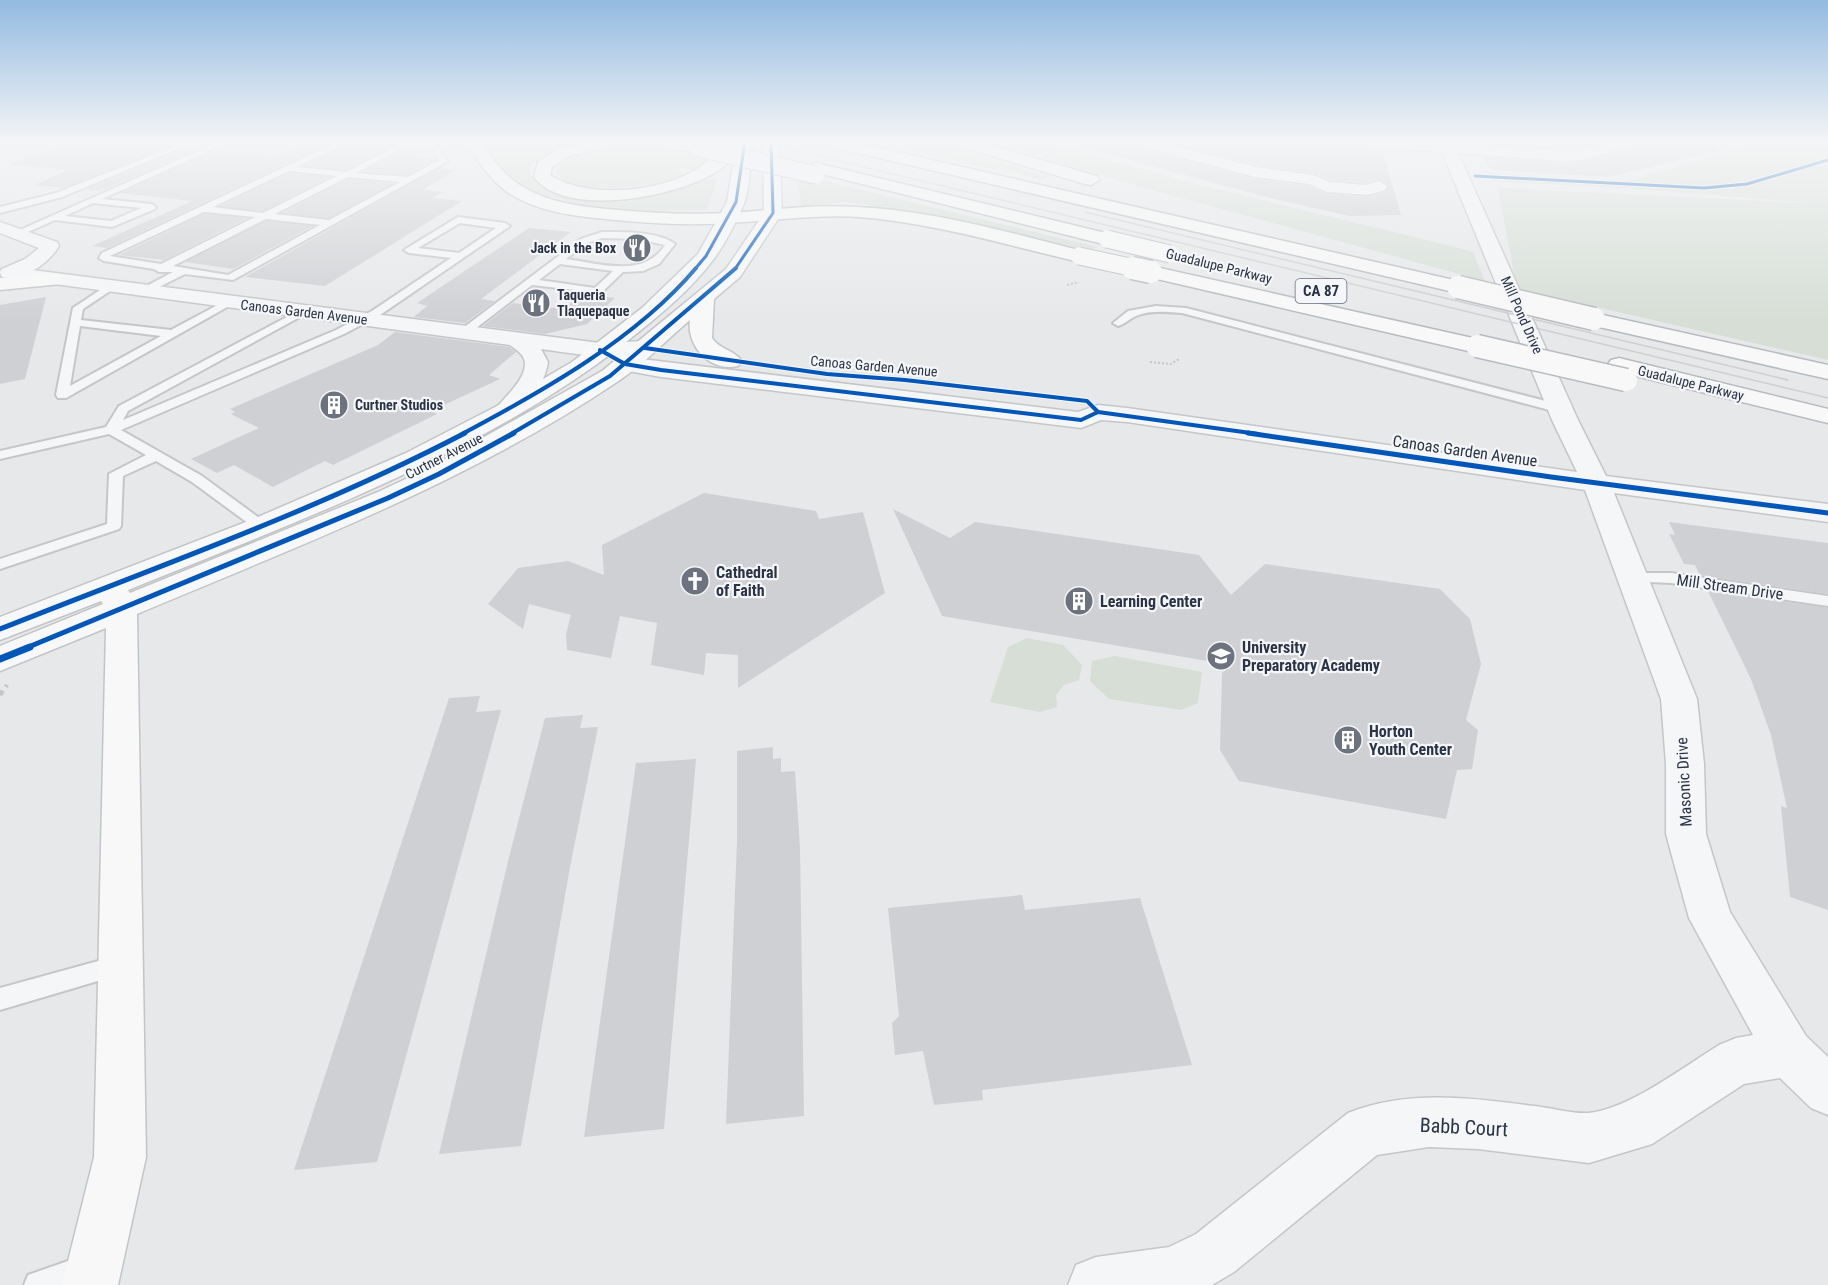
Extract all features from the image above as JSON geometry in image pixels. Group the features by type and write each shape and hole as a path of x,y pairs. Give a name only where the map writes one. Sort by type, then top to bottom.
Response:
{"main road":[{"path":"541,201 574,210 613,215 728,218 773,213 840,211 885,215 1151,272 1474,337 1623,373 1738,407 1780,405 1828,416"},
{"name":"Curtner Avenue","path":"0,628 116,598 332,523 439,474 535,421 610,376 650,313 690,275 706,256 736,201"},
{"path":"773,201 773,213"},
{"name":"Guadalupe Parkway","path":"951,201 1193,260"},
{"name":"Guadalupe Parkway","path":"1088,201 1828,372"},
{"path":"1164,201 1386,262 1423,278"},
{"name":"Curtner Avenue","path":"0,659 261,526 415,459 506,411 580,367 623,354 704,299 733,273 773,213"},
{"name":"Guadalupe Parkway","path":"1286,282 1474,337"},
{"path":"704,299 699,330 702,343 713,354 730,362"},
{"path":"92,1275 120,1157 121,965 116,598"}],"street":[{"name":"Mill Pond Drive","path":"1472,201 1561,409 1596,483"},
{"path":"3,276 34,262 47,253 50,246 8,230"},
{"name":"Canoas Garden Avenue","path":"3,276 54,279 623,354 730,362 1087,401 1098,412"},
{"path":"506,411 535,372 537,362 533,353 517,339"},
{"name":"Canoas Garden Avenue","path":"623,354 661,370 1081,420 1098,412 1596,483 1828,513"},
{"name":"Masonic Drive","path":"1596,483 1679,699 1685,764 1686,834 1710,918 1789,1053 1828,1091"},
{"name":"Babb Court","path":"1096,1285 1169,1275 1182,1271 1215,1253 1366,1131 1429,1122 1478,1125 1589,1138 1634,1126 1736,1062 1789,1053"}],"lane":[{"path":"0,210 36,201"},
{"path":"8,230 54,217 90,201"},
{"path":"54,217 112,224 152,207 100,201"},
{"path":"219,201 105,255 105,260 229,278 370,201"},
{"path":"159,268 296,201"},
{"path":"202,209 330,223"},
{"path":"0,455 111,430 364,320 460,256 487,238 505,226 458,220 409,250 460,256"},
{"path":"462,333 557,261 584,241 595,236 609,235 660,240 670,244 645,269 635,271 557,261"},
{"path":"530,282 597,291 621,269"},
{"path":"145,291 181,272"},
{"path":"109,287 78,308 62,395 231,302"},
{"path":"1118,323 1125,316 1137,311 1157,308 1182,310 1561,409"},
{"path":"111,430 123,409 304,312"},
{"path":"75,322 173,334"},
{"path":"111,430 197,479 261,526"},
{"path":"0,564 114,526 116,474 156,456"},
{"name":"Mill Stream Drive","path":"1632,578 1671,578 1827,602"},
{"path":"0,999 121,965"},
{"path":"38,1285 92,1275"}],"path":[{"path":"1150,362 1171,364 1179,359"}],"shaded area":[{"path":"568,201 710,201 707,210 610,208"},
{"path":"801,201 906,201 1097,247 1087,253 864,204 846,202 801,206"},
{"path":"1192,201 1266,201 1463,249 1473,252 1485,281"},
{"path":"1500,201 1762,201 1824,204 1787,201 1828,201 1828,360 1517,289"},
{"path":"1027,638 1063,645 1082,665 1079,680 1064,685 1056,695 1057,707 1040,712 990,702 1008,647"},
{"path":"1115,656 1202,672 1198,703 1181,710 1109,699 1090,681 1092,661"}],"building":[{"path":"192,201 207,201 107,248 92,246"},
{"path":"231,201 282,201 263,211 221,206"},
{"path":"306,201 361,201 329,218 283,213"},
{"path":"380,201 462,201 325,286 245,277"},
{"path":"1283,201 1397,201 1401,215 1349,216"},
{"path":"204,214 247,218 164,260 119,255"},
{"path":"266,221 313,226 233,269 185,262"},
{"path":"529,228 571,232 481,299 495,301 465,323 414,317 427,306 417,303"},
{"path":"581,294 615,298 587,324 545,334 483,326 513,303 564,309"},
{"path":"46,297 25,379 0,384 0,305"},
{"name":"Curtner Studios","path":"395,332 509,347 516,352 489,375 500,379 431,411 437,414 333,465 325,461 273,487 234,465 217,473 191,459 259,428 231,414 235,412 230,409 378,345"},
{"name":"Cathedral of Faith","path":"704,493 816,511 819,519 863,512 885,593 738,688 738,655 706,653 704,675 651,665 657,623 620,616 611,658 567,650 566,634 571,615 529,604 523,629 488,604 518,568 568,561 604,575 602,545"},
{"path":"893,509 950,538 975,522 1199,555 1231,595 1265,564 1440,589 1470,619 1481,664 1466,720 1478,730 1472,769 1457,770 1446,819 1239,781 1220,750 1222,673 1231,665 942,616"},
{"path":"1669,522 1828,543 1828,594 1700,575 1695,565 1684,564 1669,534 1675,535"},
{"path":"1708,591 1828,608 1828,910 1790,897 1781,806 1787,808 1771,735 1751,679"},
{"path":"480,696 476,712 501,710 377,1162 294,1170 449,698"},
{"path":"583,715 580,728 598,727 570,867 521,1146 439,1154 509,857 545,718"},
{"path":"773,747 773,759 781,758 781,772 795,771 800,848 804,1116 726,1124 737,841 737,751"},
{"path":"696,759 664,1129 584,1137 636,763"},
{"path":"1022,895 1025,910 1140,898 1192,1065 982,1090 983,1100 934,1105 923,1051 895,1055 892,1023 899,1016 888,908"}],"tram line":[{"path":"1005,201 1828,398"},
{"path":"1085,212 1788,380"}],"cycle path":[{"path":"0,629 261,526 415,459 506,411 580,367 650,313 690,275 706,256 736,201"},
{"path":"0,659 388,498 439,474 535,421 610,376 733,273 773,213 773,201"},
{"path":"645,348 827,374 905,380 1087,401 1098,412"},
{"path":"600,350 625,364 661,370 1081,420 1098,412 1127,415 1551,477 1828,513"}],"place":[{"name":"Jack in the Box","path":"637,248"},
{"name":"Taqueria Tlaquepaque","path":"536,303"},
{"name":"Curtner Studios","path":"334,405"},
{"name":"Cathedral of Faith","path":"695,581"},
{"name":"Learning Center","path":"1079,601"},
{"name":"University Preparatory Academy","path":"1221,656"},
{"name":"Horton Youth Center","path":"1348,740"}]}
